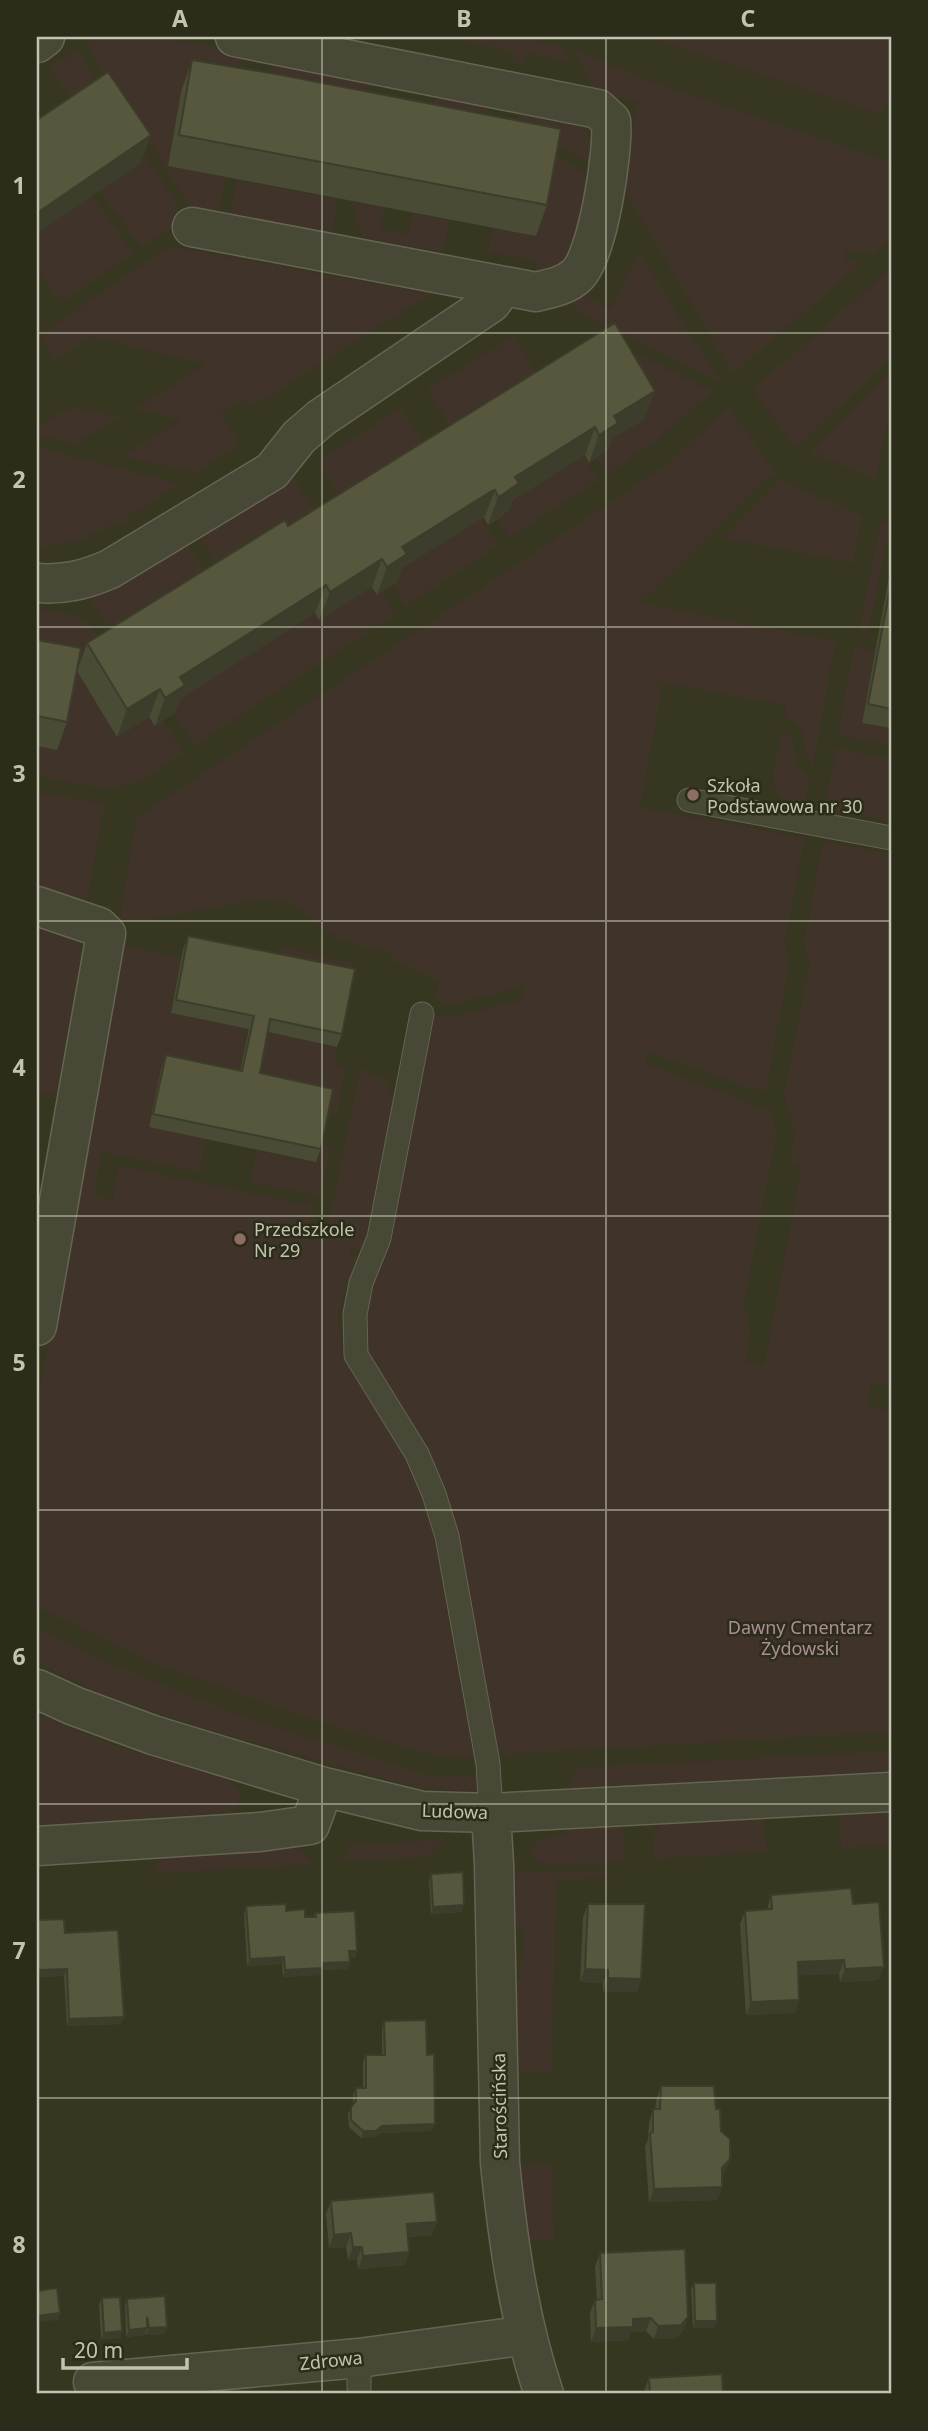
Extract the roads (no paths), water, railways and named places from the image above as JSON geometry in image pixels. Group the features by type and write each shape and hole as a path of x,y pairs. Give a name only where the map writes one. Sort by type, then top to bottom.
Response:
{"street":[{"path":"37,43 45,37"},
{"path":"192,227 536,292 563,285 579,274 596,233 613,137 611,121 598,109 235,37"},
{"path":"37,583 69,583 110,569 271,471 299,437 321,418 491,303 504,286"},
{"path":"37,906 99,927 106,934 48,1199 37,1326"},
{"name":"Ludowa","path":"37,1689 128,1727 324,1787 422,1811 491,1813 891,1792"},
{"path":"37,1846 260,1832 310,1825 324,1787"},
{"name":"Starościńska","path":"491,1813 500,2163 505,2211 527,2334 544,2394"},
{"name":"Zdrowa","path":"93,2382 359,2376 527,2334"}],"lane":[{"path":"690,800 891,838"},
{"path":"422,1014 379,1238 361,1283 355,1314 356,1355 418,1454 438,1505 447,1536 488,1764 491,1813"}],"place":[{"name":"Szkoła Podstawowa nr 30","path":"693,795"},
{"name":"Przedszkole Nr 29","path":"240,1239"}],"park label":[{"name":"Dawny Cmentarz Żydowski","path":"800,1637"}]}
